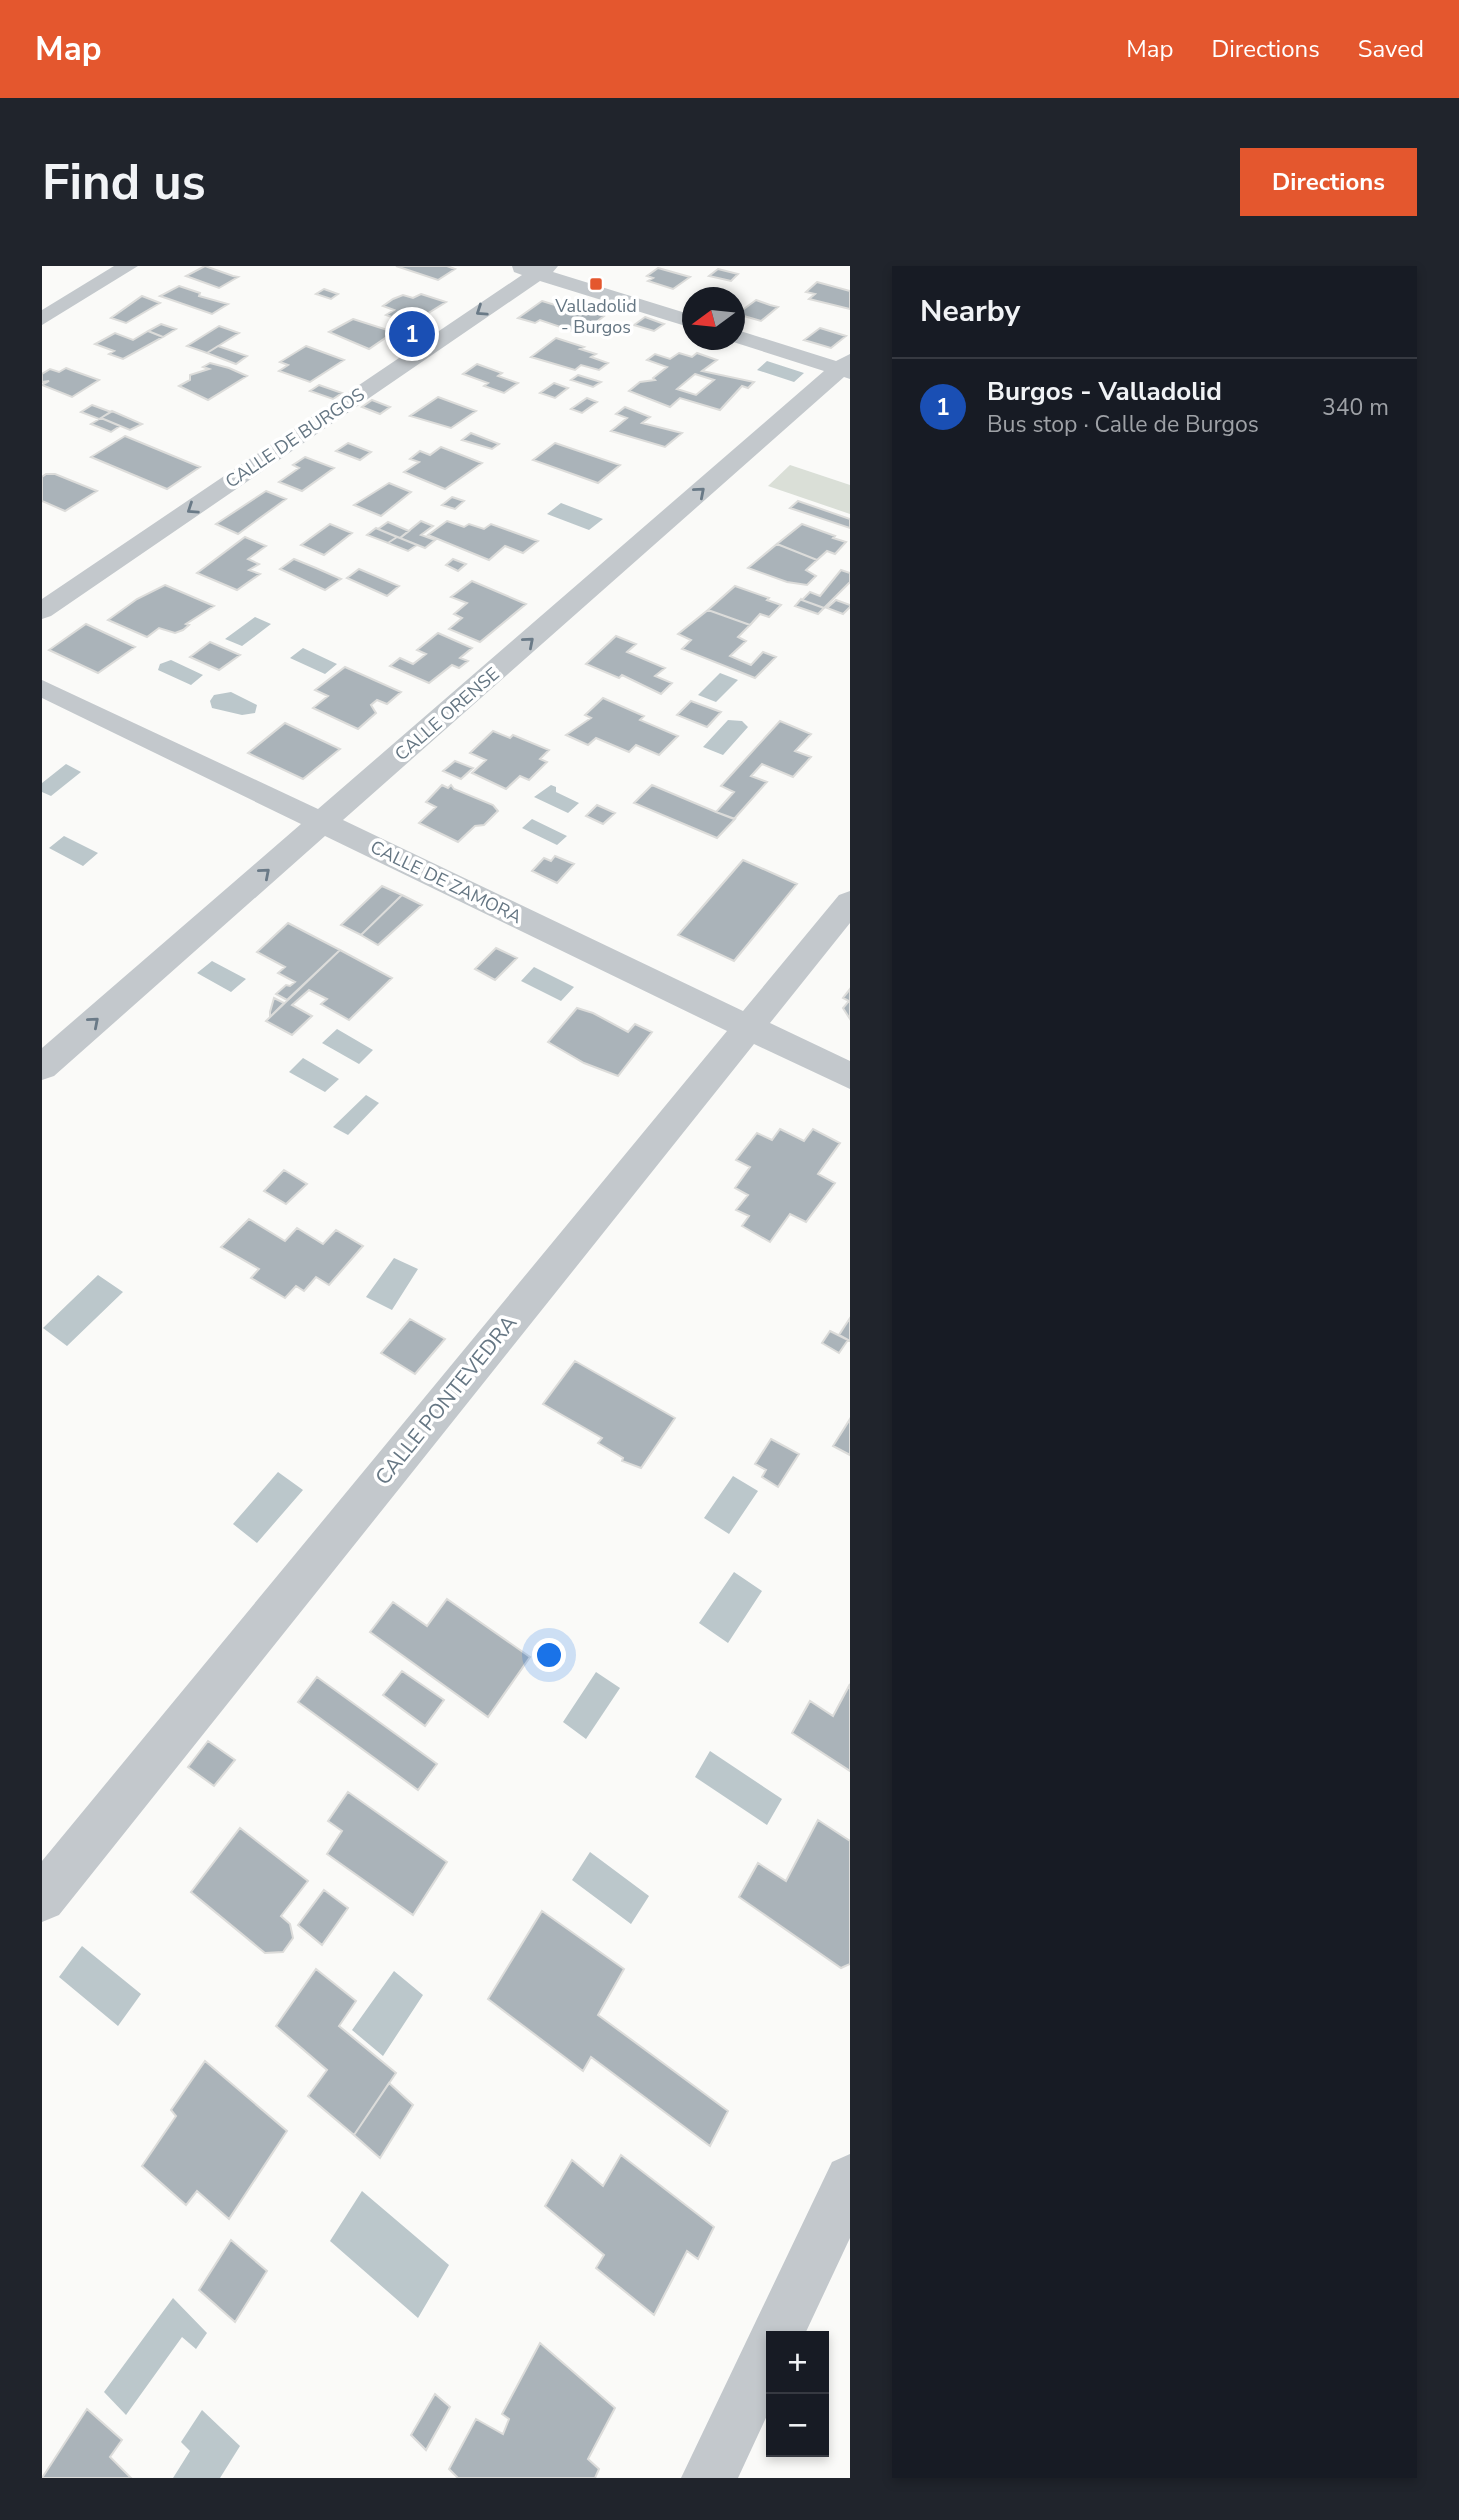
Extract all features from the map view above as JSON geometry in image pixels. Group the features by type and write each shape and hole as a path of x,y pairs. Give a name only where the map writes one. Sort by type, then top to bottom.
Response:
{"street":[{"path":"42,319 128,266"},
{"path":"515,266 543,270 682,319"},
{"name":"CALLE DE BURGOS","path":"42,611 543,270"},
{"path":"745,338 847,367"},
{"name":"CALLE ORENSE","path":"42,1067 847,367"},
{"name":"CALLE DE ZAMORA","path":"42,688 850,1076"},
{"name":"CALLE PONTEVEDRA","path":"42,1898 850,902"},
{"path":"778,2331 850,2180"},
{"path":"709,2478 766,2357"}],"shaded area":[{"path":"767,361 804,373 794,382 757,370"},
{"path":"790,465 850,485 850,514 768,486"},
{"path":"561,503 603,519 589,530 547,514"},
{"path":"255,617 271,624 242,646 225,639"},
{"path":"303,648 337,664 325,674 290,658"},
{"path":"171,660 203,675 191,685 158,670 160,664"},
{"path":"720,673 738,680 716,702 698,695"},
{"path":"231,692 257,705 255,713 242,715 212,708 210,701 214,695"},
{"path":"728,720 742,721 748,727 723,755 703,747"},
{"path":"66,764 81,772 51,796 42,792 42,783"},
{"path":"551,785 556,787 556,792 579,803 568,813 534,797"},
{"path":"532,819 567,836 557,845 522,828"},
{"path":"64,836 98,853 83,866 49,848"},
{"path":"212,961 246,979 231,992 197,973"},
{"path":"534,967 574,987 561,1001 521,981"},
{"path":"337,1029 373,1050 359,1064 322,1043"},
{"path":"303,1058 339,1079 325,1092 289,1072"},
{"path":"366,1095 379,1103 348,1135 333,1127"},
{"path":"394,1258 418,1269 392,1310 366,1297"},
{"path":"98,1275 123,1292 67,1346 43,1328"},
{"path":"278,1472 303,1490 257,1543 233,1524"},
{"path":"733,1476 758,1491 729,1534 704,1518"},
{"path":"734,1572 762,1591 728,1643 699,1623"},
{"path":"596,1672 620,1688 586,1739 563,1722"},
{"path":"710,1751 782,1799 767,1825 695,1777"},
{"path":"590,1852 649,1896 631,1924 572,1880"},
{"path":"82,1946 141,1994 118,2026 59,1977"},
{"path":"394,1971 423,1995 383,2056 352,2030"},
{"path":"362,2191 449,2265 418,2318 330,2241"},
{"path":"173,2298 207,2333 196,2349 182,2337 126,2415 104,2392"},
{"path":"202,2410 240,2446 220,2478 173,2478 190,2451 181,2442"}],"building":[{"path":"205,266 238,277 219,288 186,276"},
{"path":"396,266 447,266 455,269 438,280"},
{"path":"658,268 690,277 673,289 648,281 653,278 647,276"},
{"path":"718,269 738,274 731,281 709,276"},
{"path":"817,282 850,291 850,309 809,299 815,294 806,292"},
{"path":"179,286 200,293 199,296 228,304 212,314 160,296"},
{"path":"324,289 338,294 331,299 316,294"},
{"path":"421,294 446,302 411,324 386,315 394,310 383,306 393,299 403,295 413,298"},
{"path":"142,296 160,303 126,323 111,318"},
{"path":"756,300 778,307 761,321 745,316 745,308"},
{"path":"542,301 581,313 586,310 604,316 590,327 581,324 572,331 540,320 535,323 518,318"},
{"path":"645,317 664,324 654,331 634,325"},
{"path":"353,319 394,332 369,349 329,332"},
{"path":"161,324 176,329 163,337 148,331"},
{"path":"219,326 239,333 207,353 187,346"},
{"path":"820,328 846,336 831,348 804,340"},
{"path":"148,331 163,337 123,359 109,354 114,351 95,344 115,333 133,340"},
{"path":"556,338 584,347 580,349 596,354 591,357 608,363 599,370 581,365 575,370 531,357"},
{"path":"218,346 247,356 236,364 207,353"},
{"path":"306,346 344,360 310,382 279,371 288,365 280,362"},
{"path":"679,353 692,357 697,353 717,360 702,371 754,382 748,388 742,386 720,410 680,398 670,407 629,391 640,382 655,380 653,378 667,367 647,360 655,354 670,359","holes":["695,374 714,380 696,395 677,389"]},
{"path":"210,363 247,376 208,400 179,386 190,380 190,375 209,369 203,367"},
{"path":"477,364 502,373 498,376 518,383 504,393 484,386 488,383 463,374"},
{"path":"66,368 99,380 72,397 42,385 49,381 42,382 42,374 50,369 59,372"},
{"path":"578,375 601,382 593,387 571,380"},
{"path":"554,383 568,388 555,398 540,393"},
{"path":"319,385 342,393 333,399 310,391"},
{"path":"438,397 476,411 451,428 410,416"},
{"path":"587,398 597,402 582,413 571,409"},
{"path":"372,400 390,407 380,414 362,407"},
{"path":"92,405 111,412 99,419 81,412"},
{"path":"625,407 650,417 642,423 682,433 665,447 611,431 627,418 616,414"},
{"path":"112,411 142,424 130,430 101,418"},
{"path":"101,418 120,426 111,432 91,424"},
{"path":"471,433 499,444 492,449 462,440"},
{"path":"125,436 200,467 167,489 91,457"},
{"path":"348,443 371,452 360,460 336,451"},
{"path":"555,443 620,465 598,483 533,460"},
{"path":"441,447 482,463 445,489 404,472 419,462 410,459 420,451 430,455"},
{"path":"305,457 334,468 302,491 279,482 299,468 293,465"},
{"path":"55,474 97,491 65,511 42,501 42,477"},
{"path":"389,483 411,492 381,516 354,505"},
{"path":"266,491 286,499 238,534 216,524"},
{"path":"452,497 464,501 455,509 442,505"},
{"path":"798,501 850,519 850,528 790,508"},
{"path":"421,521 433,526 421,535 435,540 425,548 400,538"},
{"path":"447,521 464,527 469,524 484,529 491,524 538,541 523,553 505,546 489,560 428,535"},
{"path":"388,522 409,531 400,538 378,529"},
{"path":"330,524 352,533 324,555 301,545"},
{"path":"802,524 846,542 835,554 827,551 817,560 777,544"},
{"path":"376,528 397,537 388,543 367,535"},
{"path":"245,537 266,546 248,559 259,564 249,570 260,574 237,590 197,573"},
{"path":"397,537 417,545 408,551 388,543"},
{"path":"777,544 817,560 806,570 816,576 807,585 787,582 748,568"},
{"path":"294,559 341,579 325,590 280,569"},
{"path":"453,559 466,564 458,571 446,565"},
{"path":"359,569 399,586 387,596 347,578"},
{"path":"841,570 850,573 850,582 824,608 802,600 810,592 820,596"},
{"path":"472,581 526,604 480,642 449,629 462,618 454,614 467,603 451,597"},
{"path":"165,585 214,606 186,624 189,625 183,630 175,633 159,628 147,637 108,620 137,599"},
{"path":"735,586 781,605 769,617 760,614 750,625 708,610"},
{"path":"801,599 824,608 818,614 795,606"},
{"path":"836,600 850,605 843,614 827,608"},
{"path":"708,610 750,625 738,637 746,641 730,656 751,665 763,652 776,657 755,678 682,649 691,640 678,634"},
{"path":"86,624 135,647 98,673 49,650"},
{"path":"438,633 472,648 460,658 468,661 459,668 452,665 429,683 390,666 400,658 413,664 426,654 417,650"},
{"path":"616,636 636,644 627,652 665,668 655,676 672,683 661,694 622,675 619,678 586,664"},
{"path":"210,642 240,655 219,670 190,657"},
{"path":"345,667 401,692 387,704 377,700 371,705 376,713 358,729 313,708 328,696 315,690"},
{"path":"603,698 644,716 640,720 678,736 659,755 636,745 629,752 596,738 588,745 566,735 591,718 585,715"},
{"path":"691,701 721,712 707,727 677,715"},
{"path":"780,721 811,734 795,751 811,757 793,777 762,764 751,776 767,782 734,819 716,812 734,792 721,786"},
{"path":"285,723 340,749 303,779 248,753"},
{"path":"493,731 510,738 513,735 549,750 540,759 547,762 529,780 520,776 506,789 472,773 486,760 470,753"},
{"path":"455,761 473,768 461,779 443,771"},
{"path":"442,785 448,788 451,785 454,789 493,805 498,811 484,825 475,826 458,842 419,823 436,807 426,802"},
{"path":"652,785 735,819 717,838 634,803"},
{"path":"597,805 615,813 603,824 586,816"},
{"path":"555,856 574,864 557,883 532,871 544,858 551,861"},
{"path":"743,860 797,884 734,961 678,935"},
{"path":"382,886 402,895 361,935 341,925"},
{"path":"402,895 422,905 378,945 361,935"},
{"path":"288,923 340,950 287,1000 276,994 286,985 290,986 295,982 278,973 285,967 257,952"},
{"path":"496,948 517,958 495,980 475,969"},
{"path":"340,950 392,978 349,1020 321,1004 327,999 309,990 292,1005 312,1016 292,1035 266,1021"},
{"path":"850,989 850,1019 843,1008 849,1001 843,998"},
{"path":"274,998 284,1003 270,1017 270,1012"},
{"path":"577,1008 593,1013 628,1032 635,1024 652,1032 618,1076 584,1063 548,1042"},
{"path":"780,1129 804,1141 813,1129 840,1143 818,1174 835,1183 806,1222 790,1214 770,1242 742,1226 749,1216 736,1210 748,1195 735,1188 750,1167 736,1160 757,1133 772,1140"},
{"path":"284,1170 307,1184 286,1204 264,1191"},
{"path":"249,1219 285,1241 297,1228 323,1244 336,1230 363,1246 329,1285 316,1277 304,1291 296,1286 285,1298 251,1278 259,1269 221,1247"},
{"path":"850,1318 850,1341 839,1335"},
{"path":"410,1319 445,1339 415,1374 381,1353"},
{"path":"830,1331 848,1340 839,1353 822,1343"},
{"path":"575,1361 675,1418 641,1468 622,1461 623,1458 598,1443 602,1438 543,1404"},
{"path":"850,1419 850,1455 833,1446"},
{"path":"771,1439 799,1454 778,1487 762,1477 766,1470 755,1464"},
{"path":"447,1599 530,1657 488,1717 370,1632 393,1602 427,1626"},
{"path":"402,1671 444,1700 425,1726 383,1695"},
{"path":"317,1677 437,1764 418,1790 298,1702"},
{"path":"850,1684 850,1771 792,1733 810,1701 833,1716"},
{"path":"208,1741 235,1760 214,1786 188,1767"},
{"path":"348,1792 447,1862 413,1915 327,1854 342,1831 328,1821"},
{"path":"818,1820 850,1841 850,1964 841,1968 739,1897 758,1863 786,1881"},
{"path":"240,1828 308,1881 281,1916 290,1924 293,1938 283,1952 265,1953 191,1892"},
{"path":"324,1890 348,1908 322,1945 298,1925"},
{"path":"542,1911 624,1969 598,2015 728,2111 710,2146 591,2057 583,2071 488,1999"},
{"path":"316,1969 356,2001 339,2026 396,2073 354,2135 308,2096 327,2070 276,2026"},
{"path":"205,2061 287,2131 229,2219 197,2191 186,2205 142,2166 176,2116 171,2110"},
{"path":"389,2083 413,2105 380,2158 354,2135"},
{"path":"621,2155 714,2227 698,2259 687,2251 654,2315 596,2268 604,2255 545,2206 572,2160 603,2186"},
{"path":"231,2240 267,2271 235,2322 199,2290"},
{"path":"540,2343 615,2408 588,2459 599,2469 595,2478 458,2478 449,2469 476,2419 503,2434 509,2419 502,2414"},
{"path":"435,2394 450,2407 426,2450 411,2435"},
{"path":"87,2409 122,2440 110,2457 131,2478 42,2478"}],"place":[{"name":"Valladolid - Burgos","path":"596,284"},
{"name":"Burgos - Valladolid","path":"412,334"}]}
